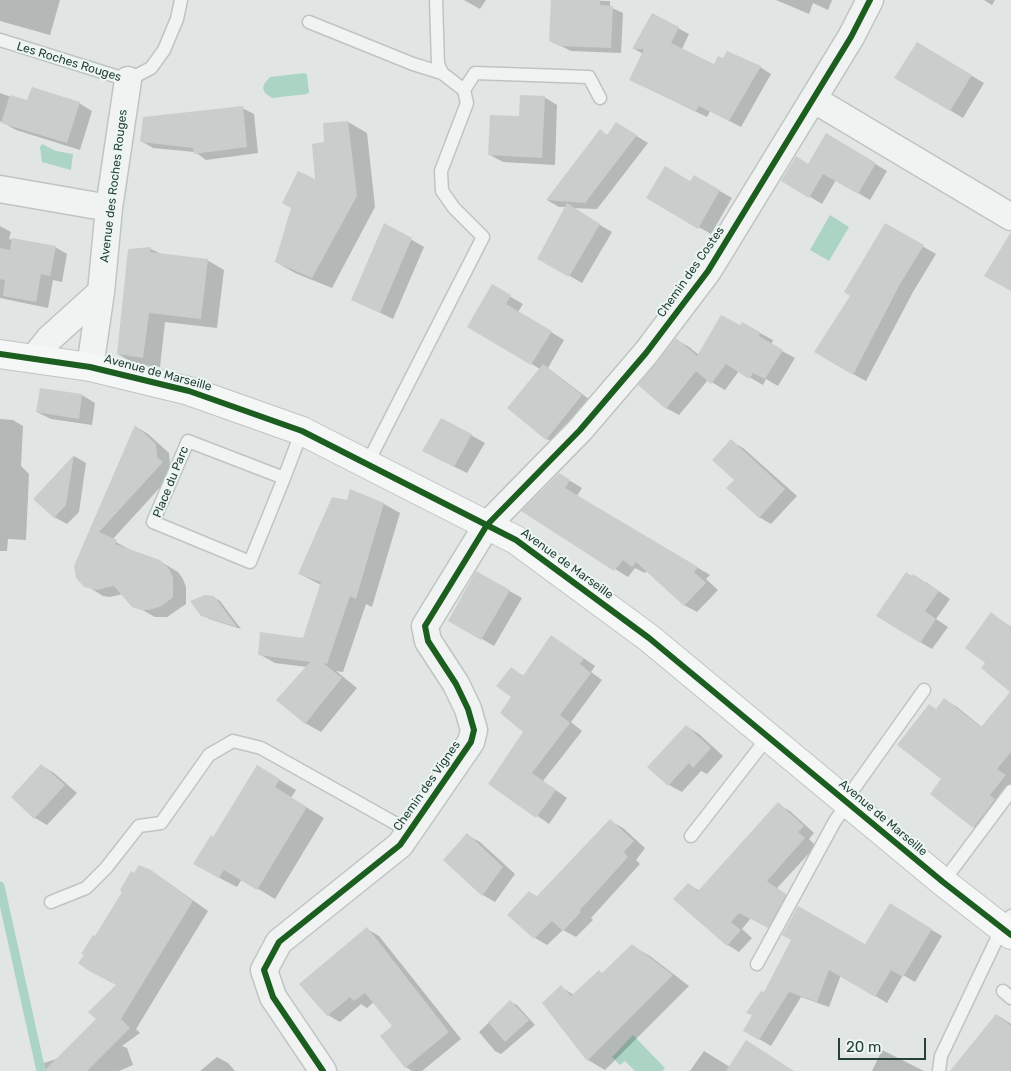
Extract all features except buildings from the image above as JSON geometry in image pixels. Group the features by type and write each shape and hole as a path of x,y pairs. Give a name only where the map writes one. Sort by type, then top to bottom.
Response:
{"street":[{"name":"Chemin des Costes","path":"488,525 580,430 646,353 708,271 851,37 870,0"},
{"name":"Avenue des Roches Rouges","path":"90,368 101,292 109,208 128,80"},
{"path":"813,99 1011,217"},
{"path":"0,189 109,208"},
{"path":"32,359 49,339 101,292"},
{"name":"Avenue de Marseille","path":"0,354 90,368 189,390 302,431 516,540 648,638 943,882 1008,926"},
{"name":"Chemin des Vignes","path":"323,1071 273,997 264,970 279,942 400,845 471,742 474,730 468,709 456,684 428,642 426,626 488,525"}],"lane":[{"name":"Les Roches Rouges","path":"0,40 128,80 151,68 164,50 177,19 181,0"},
{"path":"436,0 438,64 442,73"},
{"path":"309,22 413,64 442,73 464,90 467,103 441,171 442,191 454,208 483,237 367,464"},
{"path":"464,90 475,73 589,77 600,98"},
{"name":"Place du Parc","path":"284,478 188,441 153,522 250,562 284,478 302,431"},
{"path":"757,964 846,802 924,690"},
{"path":"691,836 768,737"},
{"path":"51,902 86,888 106,868 139,826 161,823 209,755 233,741 261,748 409,831"},
{"path":"943,882 1011,791"},
{"path":"939,1071 941,1056 1008,926"}],"shaded area":[{"path":"305,73 307,75 309,92 307,94 272,98 265,93 264,84 270,77"},
{"path":"42,144 56,151 73,154 71,170 42,162 40,147"},
{"path":"830,215 849,227 829,261 810,250"},
{"path":"633,1035 665,1068 662,1071 635,1071 625,1061 620,1065 612,1057"}],"waterway":[{"path":"0,886 41,1071"}],"cycle path":[{"path":"323,1071 273,997 264,970 279,942 400,845 471,742 474,730 468,709 456,684 428,641 425,626 487,525 580,430 646,353 708,271 851,37 870,0"},
{"path":"0,354 90,367 189,391 302,431 516,540 649,638 943,882 1011,935"}]}
